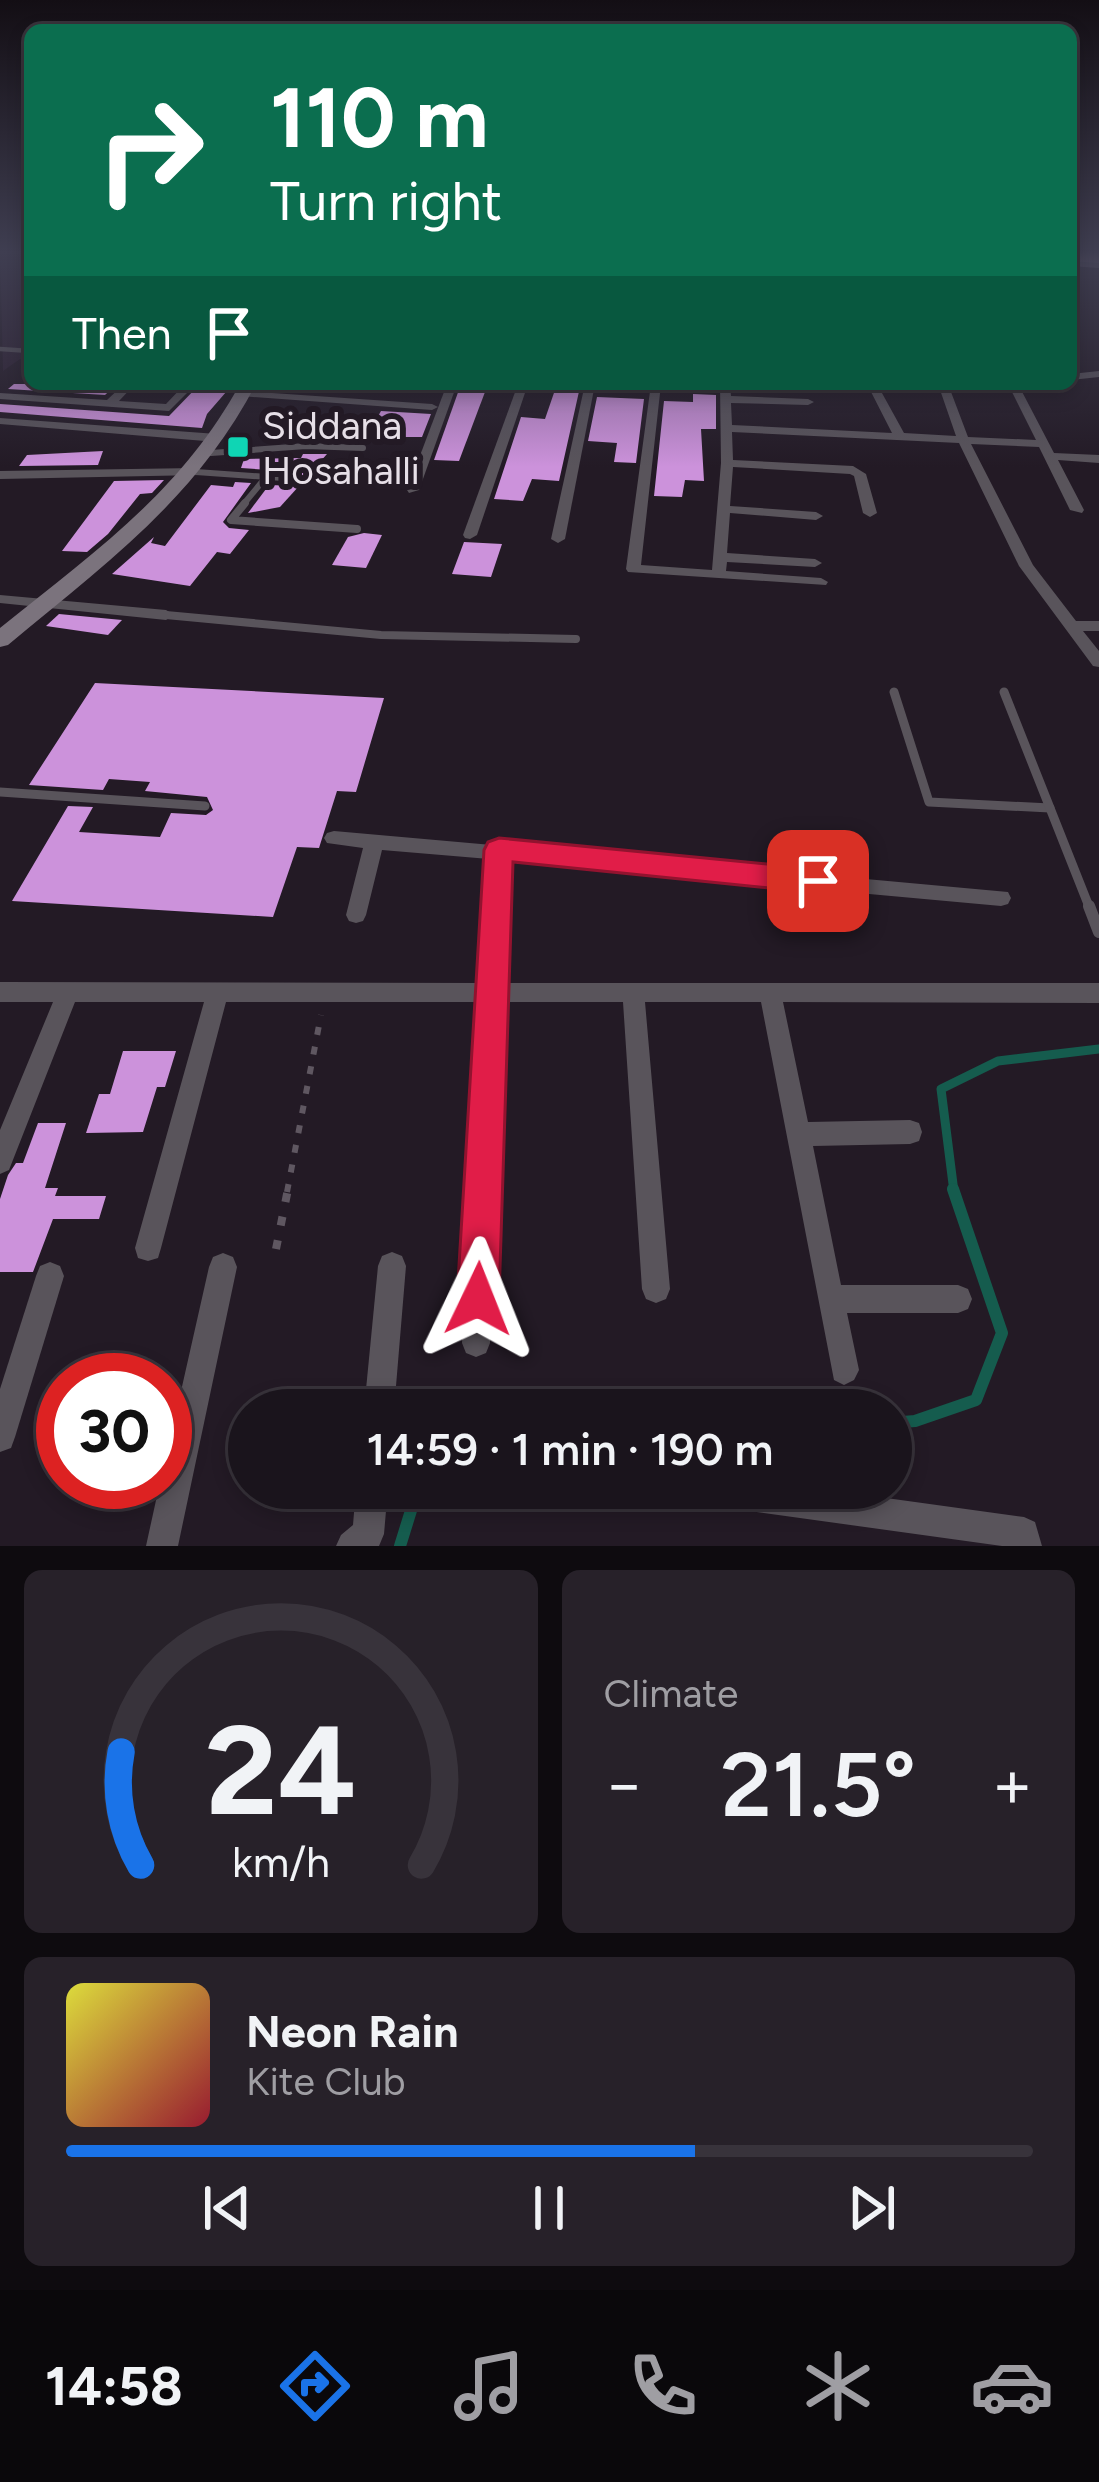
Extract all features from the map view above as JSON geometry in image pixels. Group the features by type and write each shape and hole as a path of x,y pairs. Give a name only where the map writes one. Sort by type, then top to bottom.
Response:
{"main road":[{"path":"0,640 172,500 214,446 245,390"}],"street":[{"path":"109,404 124,390"},
{"path":"0,396 169,408 186,390"},
{"path":"254,390 432,407"},
{"path":"344,401 351,390"},
{"path":"413,490 450,390"},
{"path":"470,535 522,390"},
{"path":"558,539 589,390"},
{"path":"655,390 633,568 821,582"},
{"path":"875,390 901,438"},
{"path":"945,390 964,441 1026,566 1099,662"},
{"path":"1016,390 1077,510"},
{"path":"719,574 728,463 725,391 808,402"},
{"path":"0,422 214,446"},
{"path":"727,428 964,441 1099,459"},
{"path":"728,463 853,470 860,474 870,513"},
{"path":"0,475 196,472"},
{"path":"725,509 816,516"},
{"path":"721,557 815,562"},
{"path":"0,599 166,615"},
{"path":"1075,626 1099,626"},
{"path":"334,838 1001,898"},
{"path":"356,915 374,843"},
{"path":"476,1343 499,850"},
{"path":"0,992 1099,992"},
{"path":"0,1161 68,992"},
{"path":"148,1248 218,992"},
{"path":"633,992 656,1289"},
{"path":"770,992 844,1370"},
{"path":"798,1134 910,1132"},
{"path":"381,1389 392,1266"},
{"path":"162,1546 223,1267"},
{"path":"0,1438 50,1276"},
{"path":"830,1298 958,1298"},
{"path":"352,1546 368,1534 370,1509"},
{"path":"851,1509 1024,1533 1026,1546"}],"lane":[{"path":"214,446 363,448"},
{"path":"196,472 297,479"},
{"path":"266,477 231,520 357,530"},
{"path":"166,615 400,636 576,639"},
{"path":"894,692 929,802 1050,808"},
{"path":"1004,692 1099,932"},
{"path":"0,792 205,806"}],"path":[{"path":"277,1249 326,992"}],"shaded area":[{"path":"2,322 24,322 24,359 3,371"}],"building":[{"path":"24,390 110,390 105,395"},
{"path":"194,390 228,390 207,414 202,428 0,412 0,404 169,416"},
{"path":"459,390 486,390 459,461 434,460"},
{"path":"555,390 579,390 559,481 532,479 523,501 494,499 521,417 545,419"},
{"path":"693,394 716,395 716,429 701,429 704,481 685,480 682,497 654,496 664,401 693,402"},
{"path":"597,397 644,399 636,463 614,462 617,443 588,441"},
{"path":"381,411 431,414 422,437 397,437 401,428 372,427"},
{"path":"103,451 98,465 19,466 27,455"},
{"path":"303,454 327,454 304,480 298,472 241,468 244,459 301,458"},
{"path":"164,480 152,493 140,494 87,552 62,551 114,481"},
{"path":"235,482 251,483 223,522 229,528 249,530 230,554 217,552 190,586 112,574 154,537 151,543 165,546 211,485 233,487"},
{"path":"269,485 299,486 280,507 248,513"},
{"path":"382,535 366,568 332,565 348,537"},
{"path":"464,542 502,544 491,577 452,574"},
{"path":"59,614 122,620 108,635 46,626"},
{"path":"95,683 384,698 356,792 337,791 319,848 297,847 273,917 12,901 68,806 93,807 79,832 160,837 171,813 206,815 213,810 207,797 145,791 150,782 109,779 103,790 29,785"},
{"path":"123,1051 176,1051 165,1087 157,1087 143,1132 86,1133 99,1094 110,1094"},
{"path":"38,1123 66,1123 45,1188 58,1188 55,1196 106,1196 99,1219 53,1219 33,1272 0,1272 0,1199 8,1175 16,1163 23,1163"}],"waterway":[{"path":"954,1192 941,1089 998,1061 1099,1049"},
{"path":"912,1421 976,1400 1002,1333 954,1192"},
{"path":"400,1546 411,1509"}],"place":[{"name":"Siddana Hosahalli","path":"238,447"}],"route":[{"path":"478,1299 499,850 818,881"}]}
